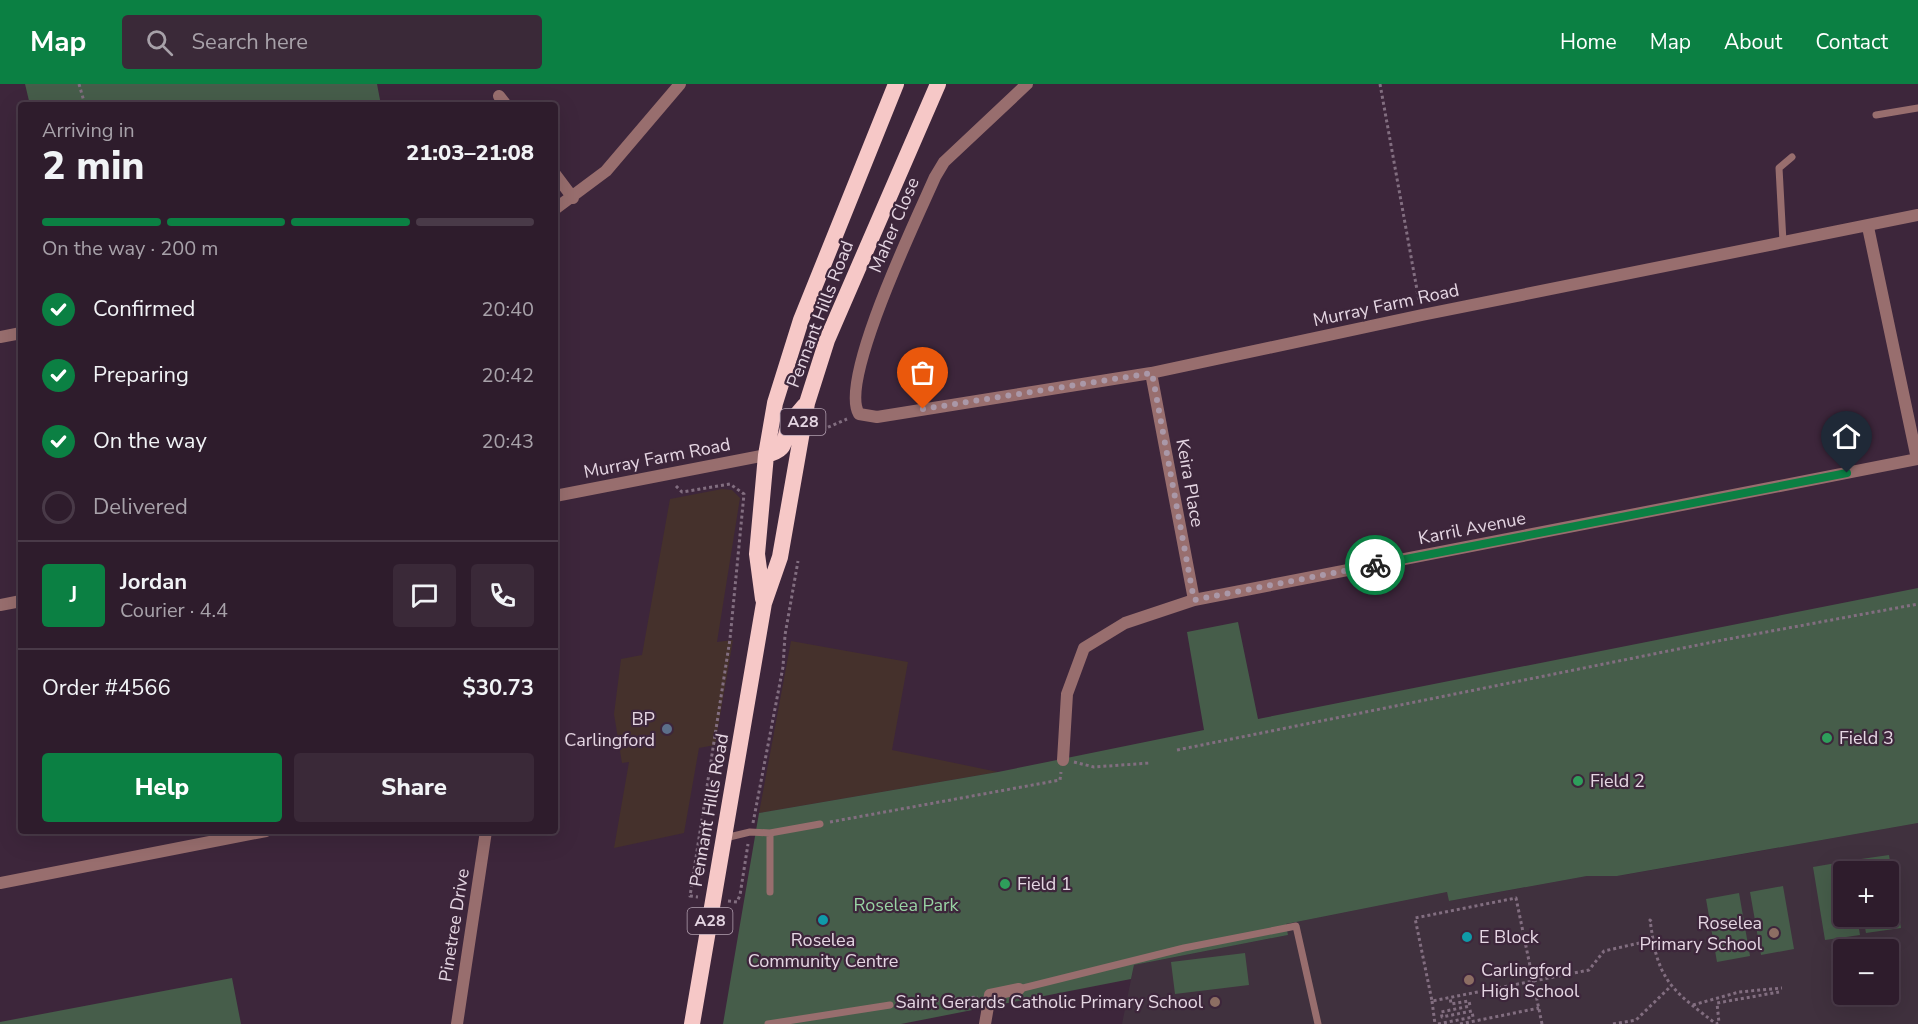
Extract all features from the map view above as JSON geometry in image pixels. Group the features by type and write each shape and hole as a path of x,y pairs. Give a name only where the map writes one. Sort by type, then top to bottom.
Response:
{"highway":[{"name":"Pennant Hills Road","path":"764,603 757,554 766,455 776,403 801,320 896,84"},
{"name":"Pennant Hills Road","path":"692,1024 764,603 780,557 807,403 842,302 938,84"},
{"path":"766,455 783,447 790,425 807,403"}],"street":[{"path":"558,207 606,171 680,84"},
{"name":"Maher Close","path":"859,414 855,397 864,352 884,295 934,177 944,162 1028,84"},
{"path":"558,178 573,198"},
{"name":"Murray Farm Road","path":"859,414 877,417 1152,373 1422,315 1918,216"},
{"path":"1868,227 1917,459"},
{"path":"0,338 18,334"},
{"name":"Keira Place","path":"1152,373 1194,600"},
{"name":"Murray Farm Road","path":"558,495 766,455"},
{"name":"Karril Avenue","path":"1063,760 1066,694 1084,648 1125,623 1194,600 1917,459"},
{"path":"0,605 18,602"},
{"path":"0,883 251,834"},
{"name":"Pinetree Drive","path":"457,1024 486,834"},
{"path":"985,1024 990,995 1020,989"}],"lane":[{"path":"1876,116 1918,108"},
{"path":"1783,242 1779,168 1792,157"},
{"path":"724,838 750,832 770,833 820,824"},
{"path":"770,833 770,892"},
{"path":"1020,989 1184,948 1296,926 1317,1024"},
{"path":"768,1024 890,1005"}],"path":[{"path":"79,84 84,102"},
{"path":"1380,84 1422,315"},
{"path":"814,433 859,414"},
{"path":"663,475 682,492 730,484 744,494 730,639 690,896"},
{"path":"737,902 745,871 750,832 758,809 783,667 785,635 799,554"},
{"path":"1177,750 1723,640 1918,604"},
{"path":"820,824 1060,780 1063,760 1094,767 1150,763"},
{"path":"1450,997 1451,1004 1469,1001 1470,1006 1441,1012 1442,1017 1472,1011 1473,1017 1436,1024 1415,918 1516,897 1542,1024"},
{"path":"1652,922 1650,920 1657,964 1670,987 1716,1024 1719,1023 1717,1002 1780,990 1739,992 1693,1005"},
{"path":"1432,1001 1589,970 1604,951 1653,940"},
{"path":"1613,1024 1636,1020 1670,987"},
{"path":"890,1005 990,995"},
{"path":"1460,1024 1539,1008"}],"shaded area":[{"name":"BP Carlingford","path":"722,489 732,490 740,498 717,642 733,640 715,745 699,748 684,833 614,848 629,762 622,763 614,714 621,659 642,655 670,499"},
{"path":"791,641 908,662 892,750 998,772 759,813"},
{"path":"1918,823 1918,1024 1122,1024 1134,965 1288,935 1286,924 1447,892 1450,901 1587,876 1618,876"}],"green space":[{"path":"25,84 377,84 380,102 29,102"},
{"name":"Roselea Park","path":"1918,588 1918,823 1617,876 1587,876 1449,901 1447,892 1286,924 1288,935 1134,965 1131,979 901,1024 723,1024 759,813 998,772 1204,730 1187,632 1238,622 1258,719"},
{"path":"1889,855 1890,861 1854,861"},
{"path":"1833,864 1833,927 1859,927 1860,935 1825,940 1813,867"},
{"path":"1783,886 1794,949 1761,955 1750,892"},
{"path":"1739,893 1750,956 1717,962 1706,899"},
{"path":"1899,916 1901,928 1866,933 1865,927 1899,927"},
{"path":"1245,953 1249,985 1175,994 1171,962"},
{"path":"232,978 241,1024 0,1024 0,1022"}],"way so far":[{"path":"923,409 1152,373 1194,600 1375,565"}],"place":[{"name":"BP Carlingford","path":"667,729"},
{"name":"Field 3","path":"1827,738"},
{"name":"Field 2","path":"1578,781"},
{"name":"Field 1","path":"1005,884"},
{"name":"Roselea Community Centre","path":"823,920"},
{"name":"Roselea Primary School","path":"1774,933"},
{"name":"E Block","path":"1467,937"},
{"name":"Carlingford High School","path":"1469,980"},
{"name":"Saint Gerards Catholic Primary School","path":"1215,1002"}],"route":[{"path":"1375,565 1847,473"}]}
